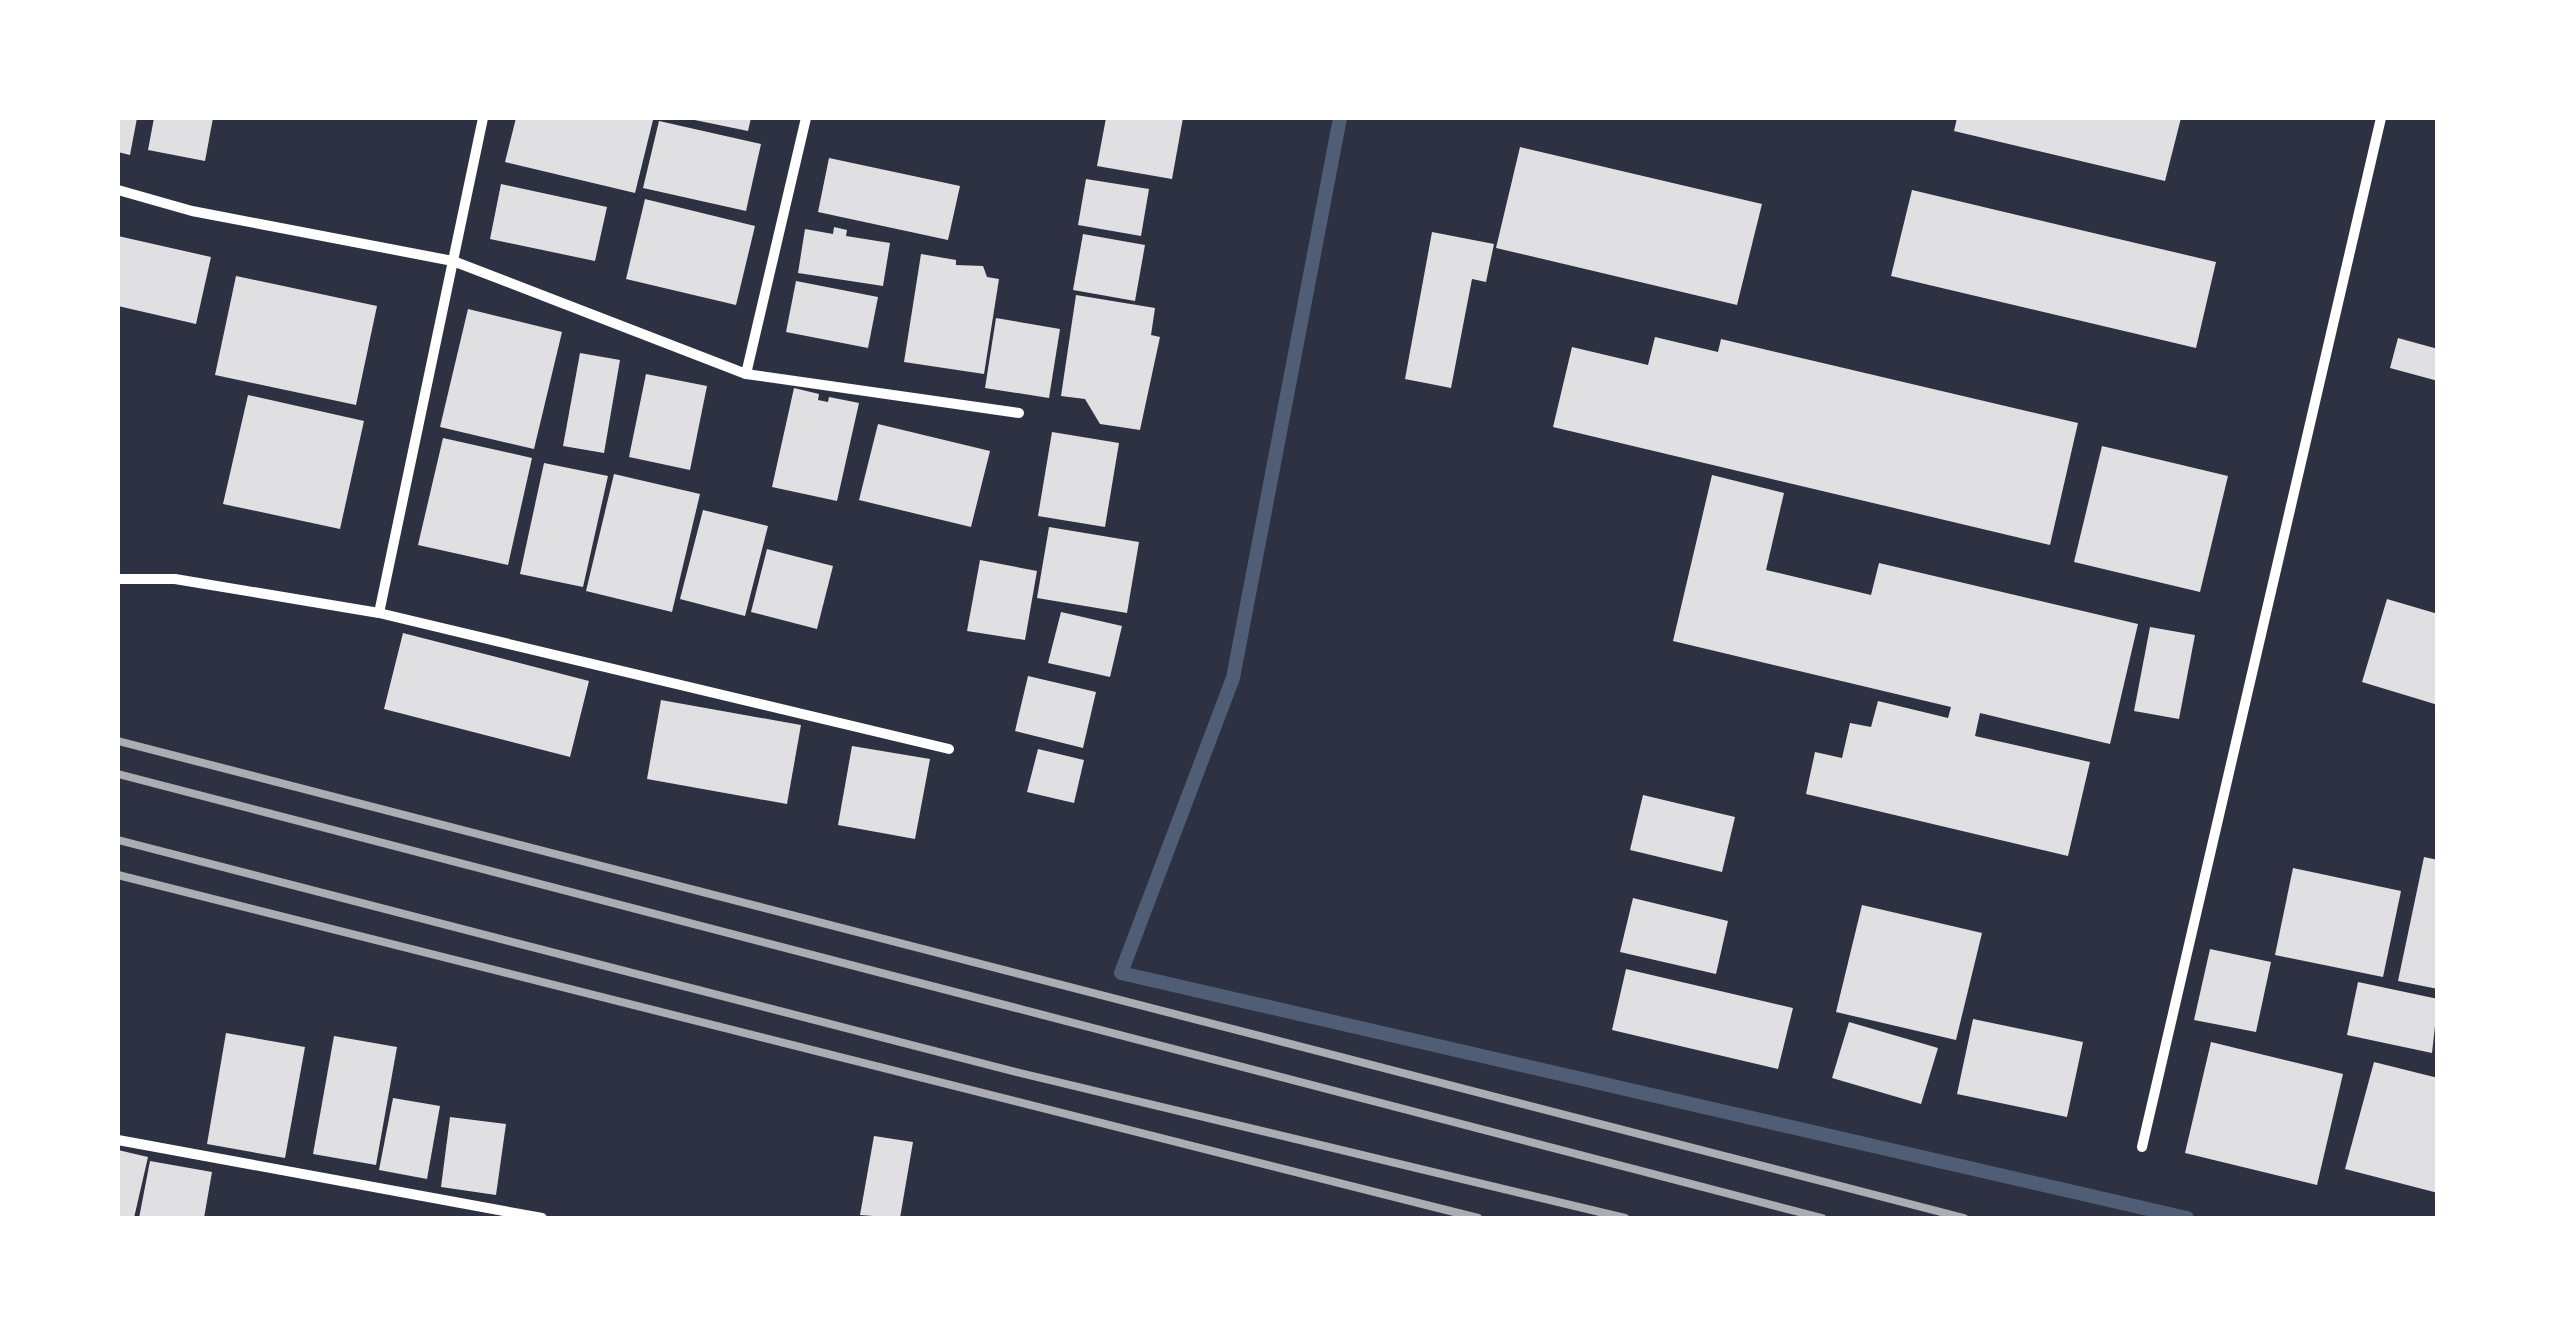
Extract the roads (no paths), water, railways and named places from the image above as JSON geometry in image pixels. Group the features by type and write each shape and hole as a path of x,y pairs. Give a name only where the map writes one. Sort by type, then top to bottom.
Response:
{"street":[{"path":"379,612 483,118"},
{"path":"746,374 806,118"},
{"path":"2142,1147 2381,118"},
{"path":"118,190 192,210 453,262 746,374 1019,413"},
{"path":"118,578 175,579 379,612 949,749"},
{"path":"118,1140 542,1218"}],"waterway":[{"path":"1340,118 1233,678 1121,973 2187,1218"}],"railway":[{"path":"118,741 1964,1218"},
{"path":"118,774 1822,1218"},
{"path":"118,840 1016,1072 1625,1218"},
{"path":"118,875 1478,1218"}]}
